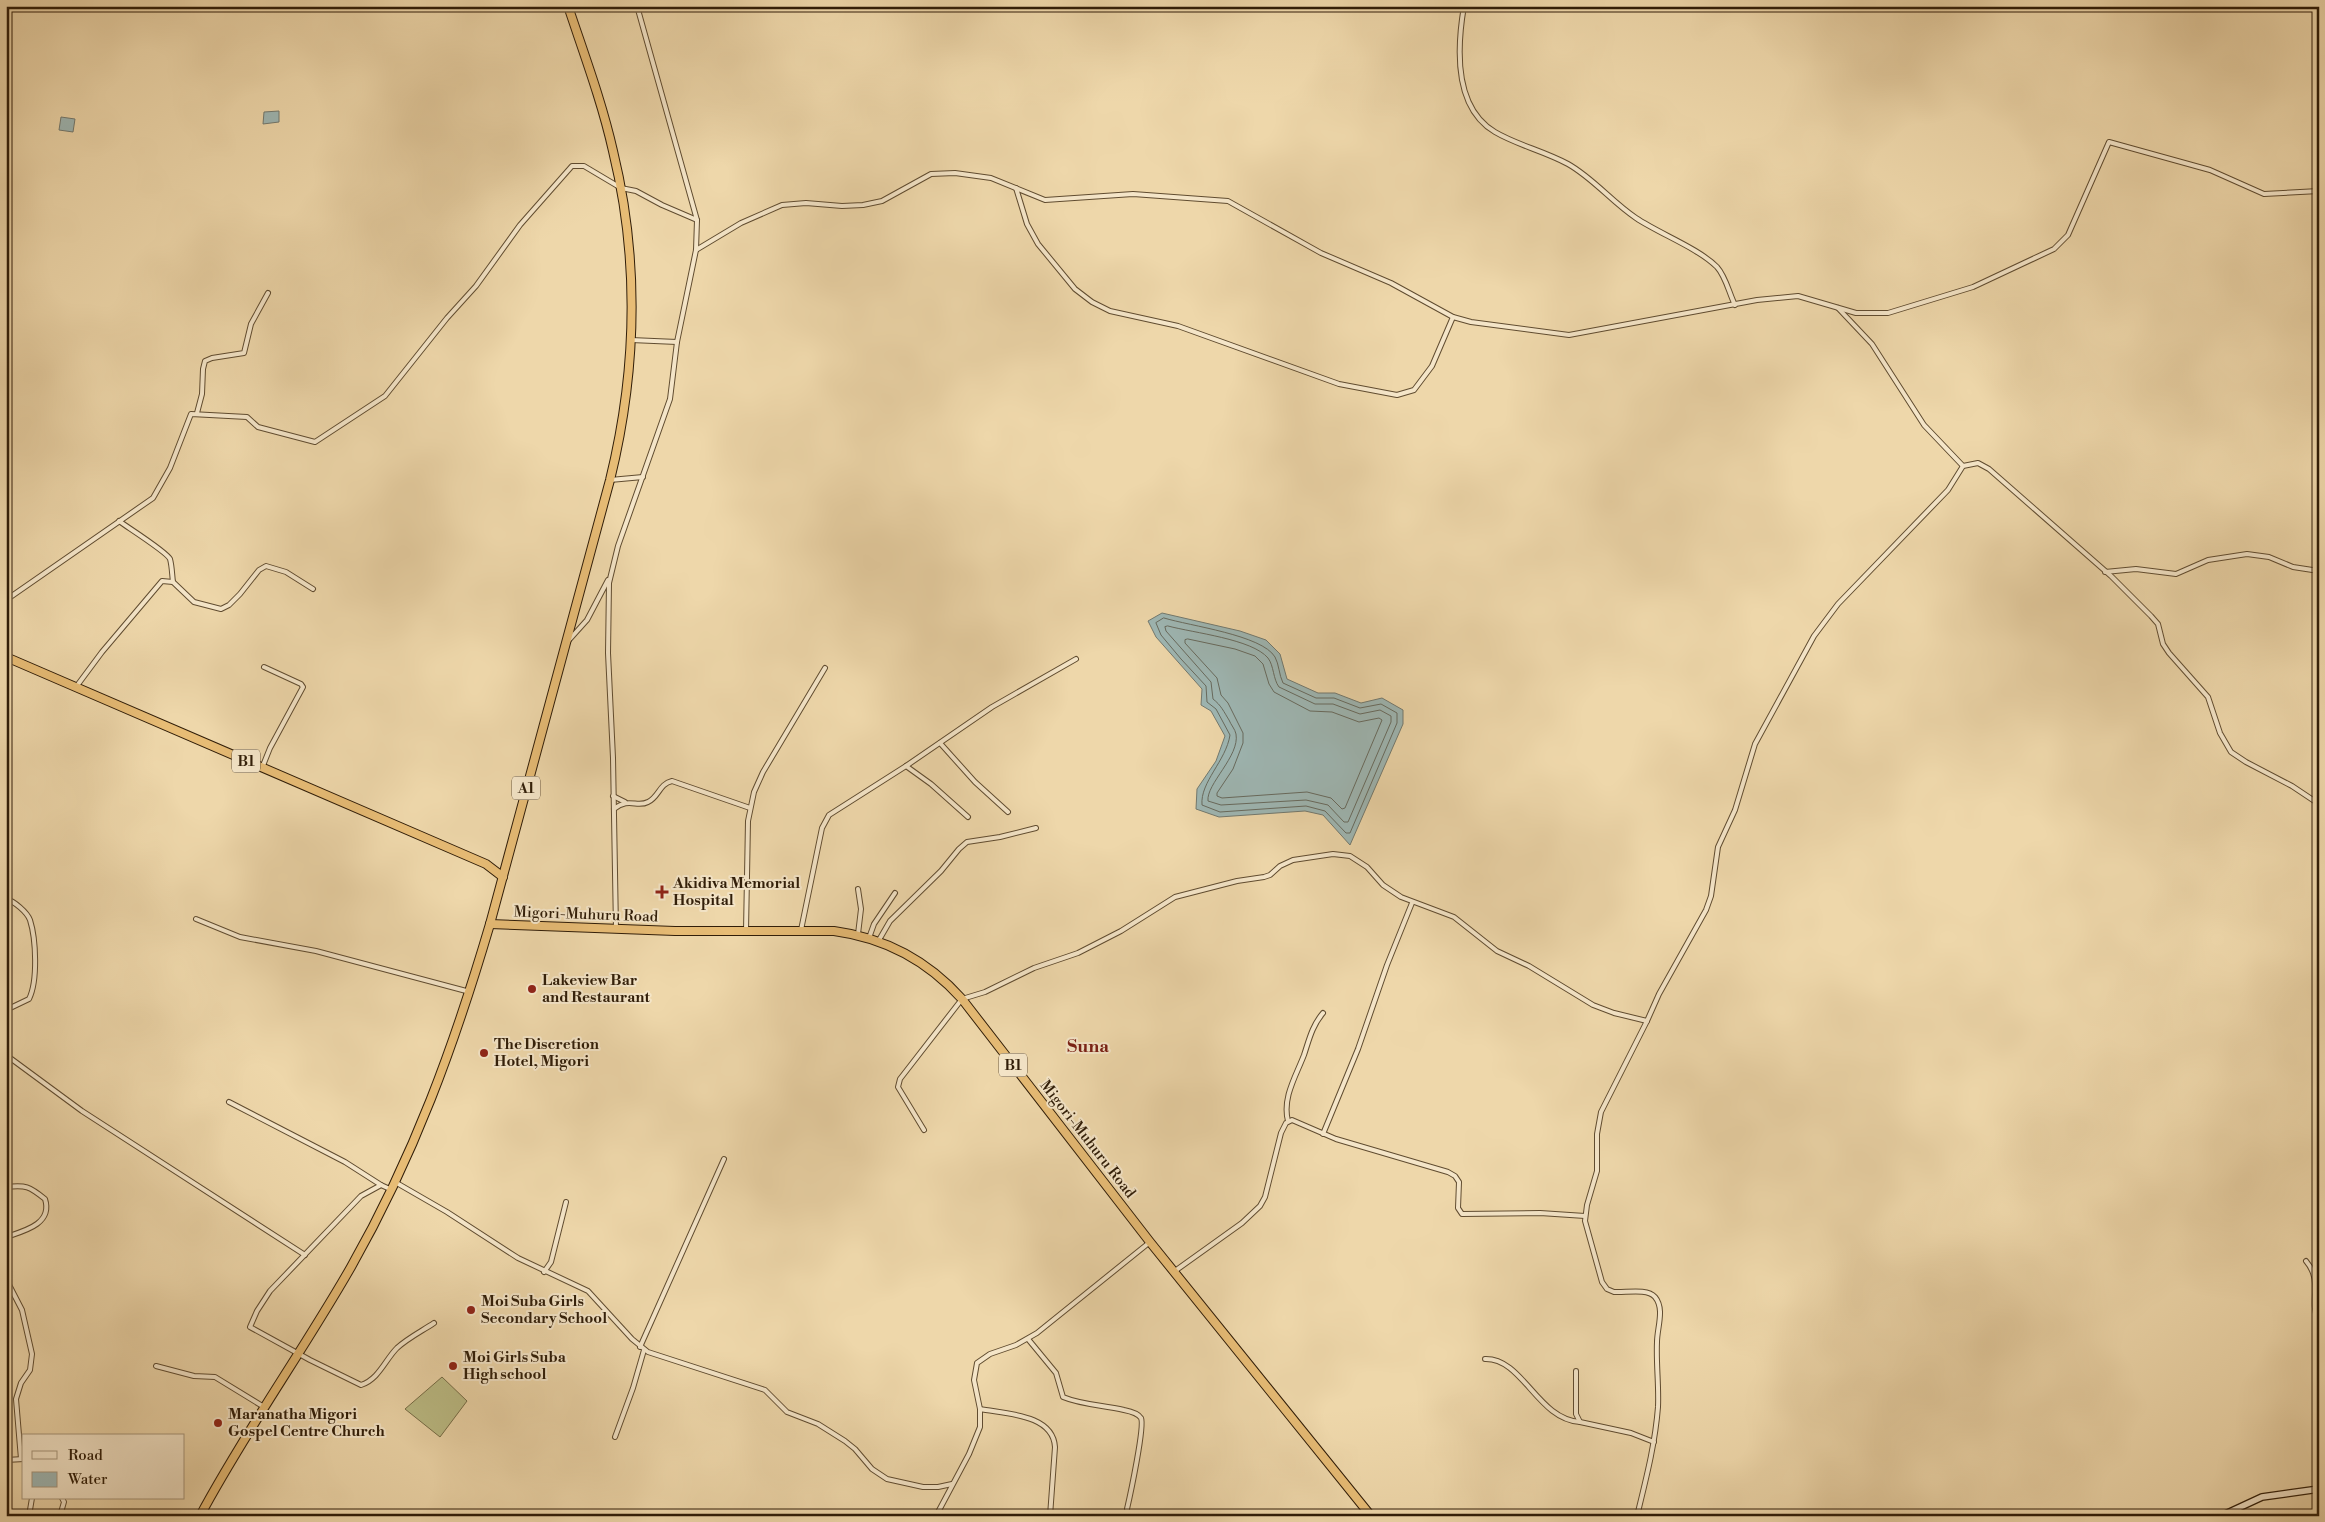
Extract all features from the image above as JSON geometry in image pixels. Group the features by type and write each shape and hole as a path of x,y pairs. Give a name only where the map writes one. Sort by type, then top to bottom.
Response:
{"highway":[{"name":"A1","path":"200,1516 351,1266 394,1186 427,1114 470,992 490,924 610,480 626,406 632,340 631,275 621,188 606,122 568,6"},
{"name":"B1","path":"6,657 486,864 503,877"},
{"name":"B1","path":"486,864 506,866"},
{"name":"Migori-Muhuru Road","path":"490,924 616,929 801,930 858,934 879,940 920,961 939,976 962,999 1150,1242 1371,1516"}],"main road":[{"path":"2221,1516 2262,1497 2319,1489"}],"street":[{"path":"616,929 607,604 610,576 618,546 670,399 677,342 696,250 697,220 637,6"},
{"path":"1464,6 1460,39 1460,70 1467,96 1476,114 1485,124 1501,135 1546,152 1575,168 1634,216 1704,257 1722,275 1735,305"},
{"path":"696,250 774,207 791,203 848,206 873,204 882,201 919,178 936,172 985,176 1039,199 1054,201 1133,194 1228,201 1321,254 1391,283 1453,317 1471,322 1570,335 1735,305 1798,296 1868,314 1888,313 1973,287 2054,249 2068,235 2109,142 2210,170 2264,194 2319,191"},
{"path":"6,600 145,504 158,492 176,455 189,416 197,413 247,417 258,427 316,442 385,396 447,318 471,292 520,225 570,168 576,164 584,166 621,188 636,191 697,220"},
{"path":"1016,188 1027,224 1038,244 1074,289 1092,302 1110,310 1178,326 1339,384 1397,395 1414,390 1432,366 1453,317"},
{"path":"197,413 202,394 205,361 218,356 244,353 252,324 268,293"},
{"path":"1836,307 1872,344 1914,413 1963,466"},
{"path":"632,340 677,342"},
{"path":"1963,466 1978,464 1989,469 2105,572 2158,624 2168,653 2208,697 2220,733 2231,752 2319,804"},
{"path":"1636,1516 1654,1442 1658,1402 1656,1352 1659,1306 1656,1298 1649,1293 1614,1292 1604,1285 1592,1251 1585,1216 1597,1171 1597,1134 1601,1112 1665,981 1706,910 1711,896 1718,847 1734,810 1755,744 1814,636 1838,604 1948,490 1963,466"},
{"path":"610,480 643,477"},
{"path":"119,522 164,551 169,558 173,582 194,602 217,609 229,605 261,568 266,566 286,572 313,589"},
{"path":"2105,572 2144,569 2176,574 2208,560 2247,554 2269,557 2293,567 2319,571"},
{"path":"76,687 97,658 170,570"},
{"path":"567,642 581,629 587,620 610,576"},
{"path":"162,581 173,582"},
{"path":"801,930 822,828 829,815 906,766 992,707 1076,659"},
{"path":"262,768 270,748 304,687 264,667"},
{"path":"746,931 746,869 750,808 763,772 825,668"},
{"path":"940,743 975,782 1008,812"},
{"path":"906,766 931,784 968,817"},
{"path":"613,796 625,802 646,803 651,801 662,785 672,781 750,808"},
{"path":"614,808 625,802"},
{"path":"879,940 890,921 941,871 967,842 1000,838 1036,828"},
{"path":"924,1130 898,1087 900,1080 962,999 985,992 1034,968 1084,950 1129,927 1176,897 1237,881 1267,876 1280,866 1293,860 1332,854 1350,856 1367,868 1390,890 1412,903 1454,917 1497,951 1529,966 1593,1004 1614,1013 1647,1020"},
{"path":"858,889 861,909 858,934"},
{"path":"869,938 874,924 895,893"},
{"path":"6,899 13,902 30,920 34,969 29,999 6,1010"},
{"path":"1323,1134 1358,1049 1387,965 1412,903"},
{"path":"196,919 240,937 316,951 470,992"},
{"path":"1175,1271 1242,1223 1260,1206 1272,1173 1281,1133 1288,1121 1286,1105 1294,1078 1313,1027 1323,1013"},
{"path":"6,1056 89,1116 305,1255"},
{"path":"229,1102 345,1162 381,1185 394,1186 447,1212 518,1258 544,1272 588,1291 642,1348 661,1358 765,1390 787,1412 818,1424 845,1441 872,1468 887,1479 906,1485 931,1488 952,1484"},
{"path":"1288,1121 1296,1121 1323,1134 1365,1148 1426,1164 1453,1174 1460,1182 1458,1208 1462,1214 1537,1213 1585,1216"},
{"path":"615,1437 633,1388 642,1348 724,1159"},
{"path":"6,1187 24,1185 30,1187 45,1199 47,1209 41,1221 33,1228 6,1237"},
{"path":"381,1185 362,1196 266,1296 250,1325 251,1329 361,1384 368,1382 398,1347 434,1323"},
{"path":"544,1272 551,1262 566,1202"},
{"path":"936,1516 976,1440 981,1419 974,1380 977,1363 990,1354 1028,1339 1150,1242"},
{"path":"2306,1262 2315,1276 2315,1310 2319,1322"},
{"path":"6,1279 22,1310 32,1354 30,1370 19,1386 16,1399 22,1459 6,1460"},
{"path":"1028,1339 1056,1373 1064,1397 1123,1410 1137,1414 1141,1418 1143,1429 1141,1444 1127,1509"},
{"path":"1485,1359 1495,1359 1502,1362 1560,1416 1631,1433 1654,1442"},
{"path":"156,1366 194,1376 219,1378 266,1408"},
{"path":"1576,1370 1576,1414 1580,1422"},
{"path":"980,1410 1023,1418 1044,1425 1050,1430 1055,1447 1050,1516"},
{"path":"28,1516 32,1500"},
{"path":"60,1516 63,1500"}],"green space":[{"path":"442,1377 467,1401 440,1437 405,1409"}],"water":[{"path":"279,111 279,122 263,124 264,112"},
{"path":"61,117 75,119 73,132 59,130"},
{"path":"1162,613 1240,631 1266,640 1280,654 1287,679 1318,693 1335,693 1361,703 1382,698 1403,710 1403,724 1350,845 1323,815 1305,811 1219,817 1196,809 1197,789 1216,761 1225,736 1211,711 1201,705 1202,689 1156,637 1148,621"}],"place":[{"name":"Akidiva Memorial Hospital","path":"662,892"},
{"name":"Lakeview Bar and Restaurant","path":"532,989"},
{"name":"The Discretion Hotel, Migori","path":"484,1053"},
{"name":"Moi Suba Girls Secondary School","path":"471,1310"},
{"name":"Moi Girls Suba High school","path":"453,1366"},
{"name":"Maranatha Migori Gospel Centre Church","path":"218,1423"}],"district":[{"name":"Suna","path":"1088,1046"}]}
